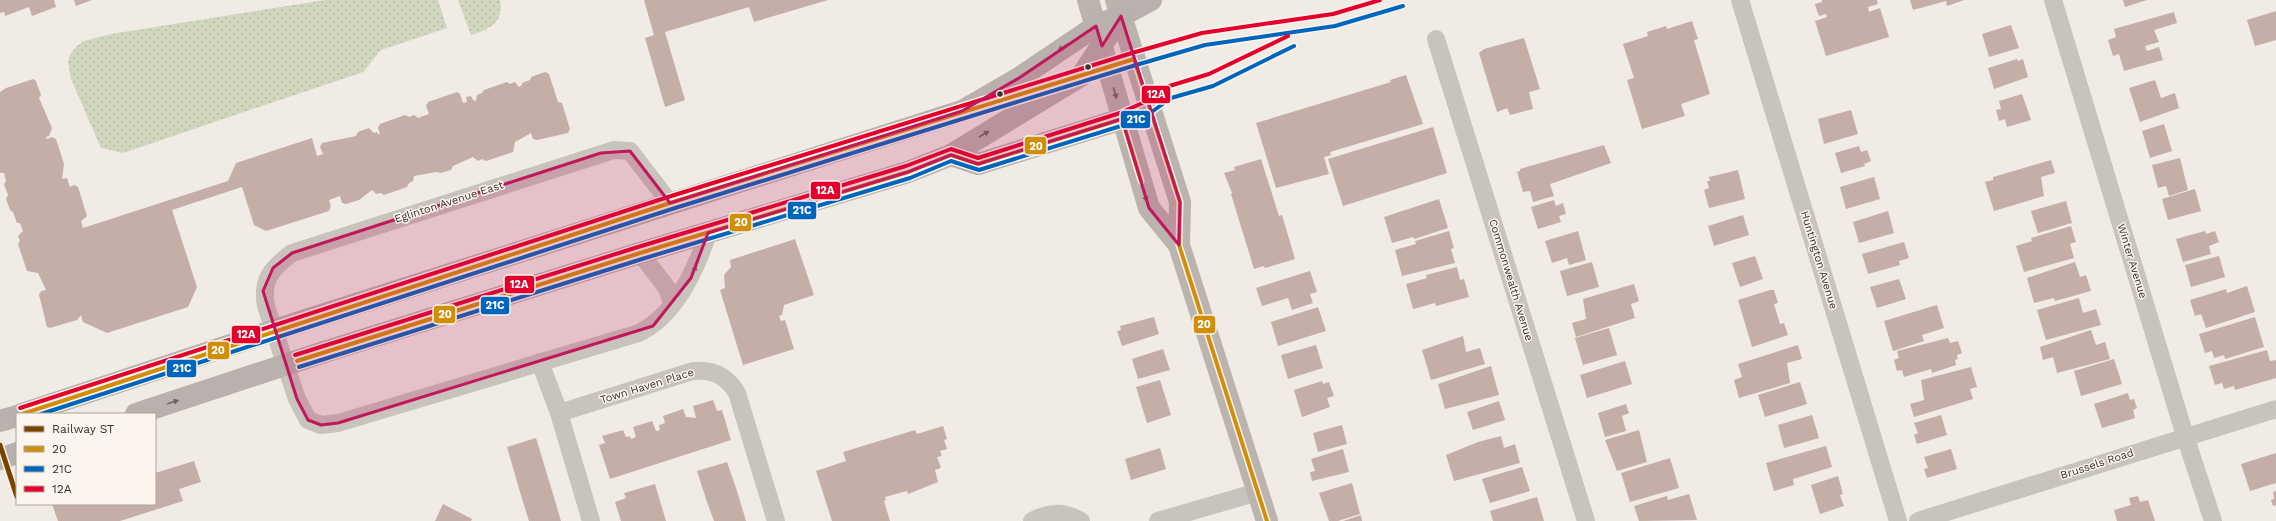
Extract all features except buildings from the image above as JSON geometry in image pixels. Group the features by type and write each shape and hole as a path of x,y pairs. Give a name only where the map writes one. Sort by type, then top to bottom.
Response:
{"main road":[{"path":"1088,0 1149,208 1179,245"},
{"path":"139,413 324,352 708,232 908,172 950,155 1082,75 1098,36 1119,8 1151,0"},
{"path":"1119,8 1180,202 1179,245 1267,521"},
{"path":"25,413 312,318 962,111 1098,36"},
{"path":"950,155 978,164 1122,119"},
{"path":"0,421 16,416"},
{"path":"0,459 16,453"}],"street":[{"name":"Huntington Avenue","path":"1740,0 1898,521"},
{"name":"Winter Avenue","path":"2053,0 2185,436 2213,521"},
{"name":"Commonwealth Avenue","path":"1436,39 1586,521"},
{"name":"Eglinton Avenue East","path":"670,204 630,151 614,150 292,253 273,268 263,291 266,306 297,399 308,420 321,425 338,423 639,333 653,326 664,317 672,303 691,278 708,232"},
{"path":"640,253 667,288 672,303"},
{"path":"540,362 559,412 591,521"},
{"name":"Town Haven Place","path":"559,412 693,371 704,370 719,374 732,384 737,393 776,521"},
{"name":"Brussels Road","path":"1918,521 2185,436 2276,409"},
{"path":"1158,521 1258,492"},
{"path":"1032,521 1046,514 1058,513 1072,516 1081,521"}],"highlighted area":[{"path":"1121,16 1180,202 1179,245 1149,208 1122,119 978,164 951,155 908,172 708,233 691,278 653,326 338,423 321,425 308,420 297,399 263,291 273,268 292,253 601,153 630,151 670,203 883,137 962,111 1019,78 1096,26 1102,46"}],"green space":[{"path":"325,0 438,0 447,28 381,50 363,72 123,153 101,148 71,79 68,61 71,53 84,41 111,34"},
{"path":"458,0 500,0 501,8 498,20 490,27 471,35"}],"rail line":[{"name":"ST","path":"0,445 16,494"}],"transit line":[{"name":"12A","path":"20,408 668,197 1132,53 1202,33 1333,14 1380,0"},
{"name":"21C","path":"44,413 672,209 1136,65 1205,45 1335,26 1403,6"},
{"name":"12A","path":"295,355 638,247 906,166 951,149 978,158 1120,113 1147,101 1166,87 1209,74 1288,36"},
{"name":"21C","path":"299,367 642,259 910,178 951,161 979,170 1124,125 1153,111 1171,98 1213,86 1294,46"},
{"name":"20","path":"25,413 670,203 1134,59 1180,202 1179,245 1267,521"},
{"name":"20","path":"297,361 640,253 908,172 951,155 978,164 1122,119 1141,181"}]}
